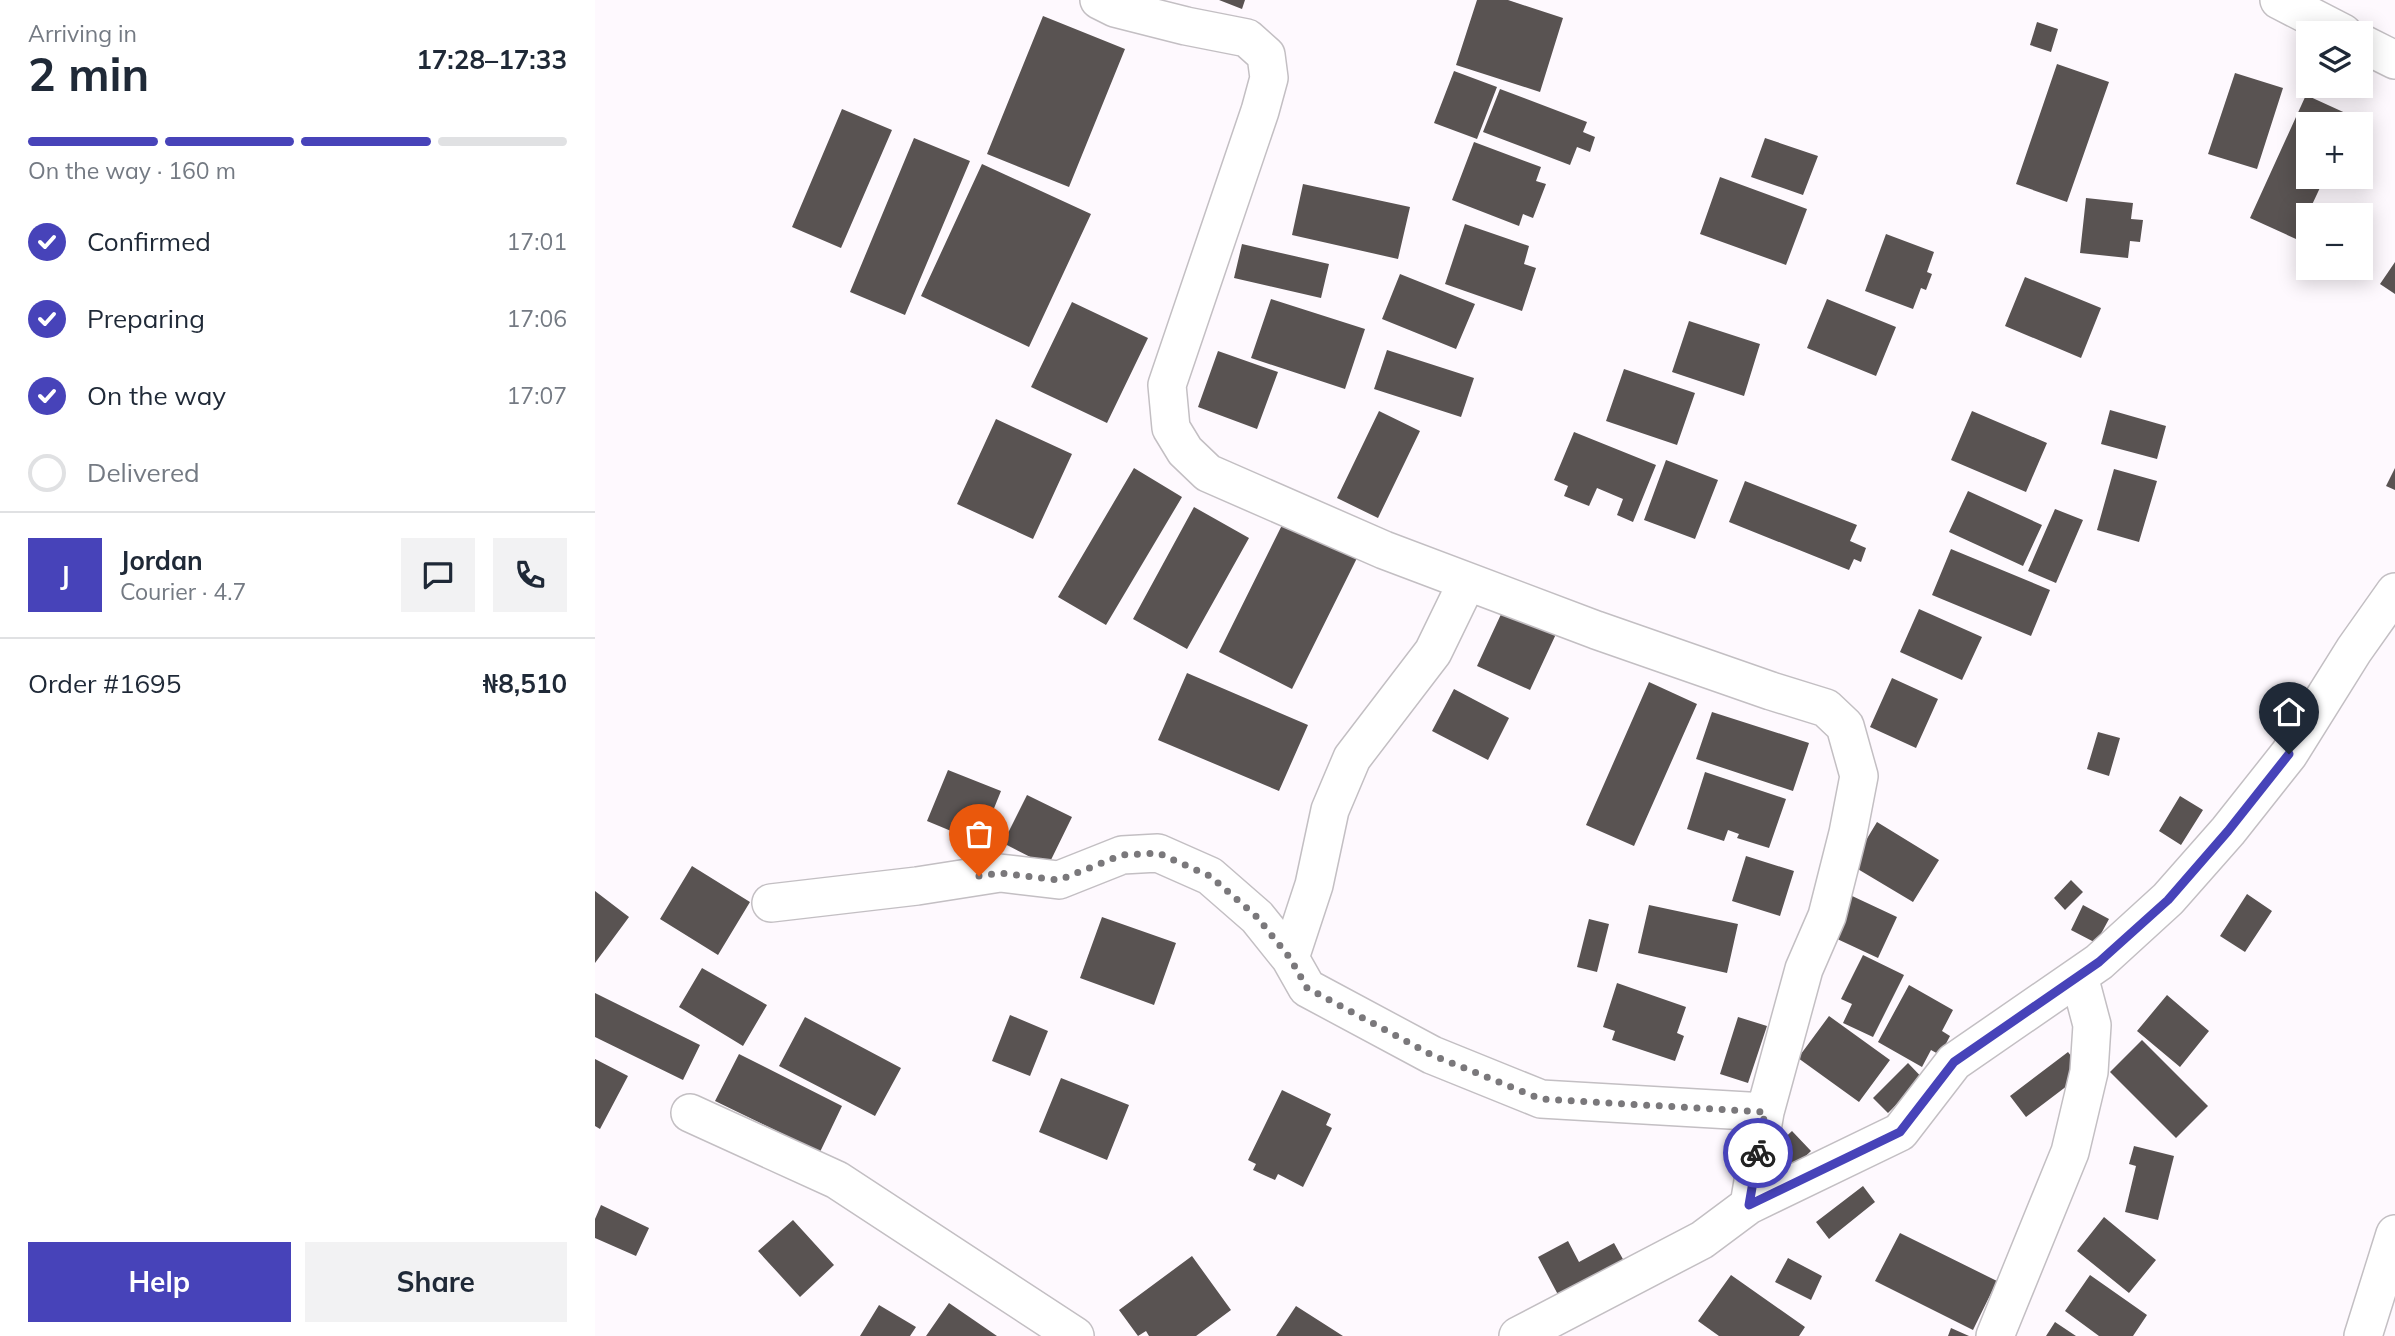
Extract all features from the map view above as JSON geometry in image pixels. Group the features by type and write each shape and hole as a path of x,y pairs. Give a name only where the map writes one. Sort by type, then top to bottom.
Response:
{"street":[{"path":"1099,0 1115,8 1247,38 1266,55 1269,78 1260,111 1167,385 1171,428 1185,451 1208,473 1384,551 1734,678 1826,708 1845,726 1859,776 1848,833 1827,916 1804,969 1765,1112 1749,1205"},
{"path":"2279,0 2320,21"},
{"path":"2373,49 2395,59"},
{"path":"1290,958 1314,885 1330,810 1352,758 1433,652 1467,582"},
{"path":"1518,1336 1702,1240 1749,1205 1900,1132 1954,1062 2099,962 2168,900 2228,831 2289,754 2354,650 2395,592"},
{"path":"771,903 917,886 1000,873 1059,880 1122,855 1158,853 1210,876 1257,917 1290,958 1307,988 1432,1055 1541,1099 1765,1112"},
{"path":"1995,1336 2070,1152 2089,1072 2092,1025 2079,976"},
{"path":"690,1113 837,1181 1075,1336"},
{"path":"2363,1336 2395,1234"}],"building":[{"path":"1219,0 1245,0 1242,9"},
{"path":"1477,0 1508,0 1563,18 1540,92 1456,65"},
{"path":"1043,16 1125,49 1069,187 987,154"},
{"path":"2037,22 2058,29 2051,52 2030,45"},
{"path":"2057,64 2109,82 2067,202 2016,184"},
{"path":"1454,71 1497,87 1477,139 1434,123"},
{"path":"2235,73 2283,88 2257,169 2208,154"},
{"path":"1500,89 1587,122 1583,132 1595,137 1590,152 1577,147 1570,165 1483,132"},
{"path":"2305,98 2313,98 2343,112 2298,112"},
{"path":"842,109 892,130 841,248 792,227"},
{"path":"2296,117 2296,189 2319,189 2313,203 2296,203 2296,239 2250,218"},
{"path":"914,138 970,161 905,315 850,292"},
{"path":"1765,138 1818,156 1803,195 1751,177"},
{"path":"1474,142 1541,167 1536,181 1546,184 1533,218 1523,214 1519,226 1452,200"},
{"path":"982,164 1091,214 1029,347 921,296"},
{"path":"1720,177 1807,209 1786,265 1700,234"},
{"path":"1303,184 1410,207 1398,259 1292,235"},
{"path":"2086,198 2133,203 2131,219 2143,220 2140,242 2130,241 2128,258 2080,253"},
{"path":"1465,224 1529,246 1524,264 1536,268 1522,311 1445,284"},
{"path":"1886,234 1934,252 1927,272 1932,274 1926,290 1921,288 1913,309 1865,291"},
{"path":"1242,244 1329,264 1321,298 1234,278"},
{"path":"2395,262 2395,294 2380,284"},
{"path":"1400,274 1475,304 1456,349 1382,319"},
{"path":"2025,277 2101,308 2081,358 2005,326"},
{"path":"1271,299 1365,329 1345,389 1251,358"},
{"path":"1827,299 1896,327 1876,376 1807,348"},
{"path":"1072,302 1148,338 1107,423 1031,387"},
{"path":"1689,321 1760,344 1744,396 1672,372"},
{"path":"1387,350 1474,378 1461,417 1374,389"},
{"path":"1218,351 1278,372 1257,429 1198,407"},
{"path":"1624,369 1695,393 1677,445 1606,421"},
{"path":"2110,410 2166,426 2157,459 2101,444"},
{"path":"1379,411 1420,431 1378,518 1337,498"},
{"path":"1972,411 2047,443 2026,492 1951,460"},
{"path":"996,419 1072,454 1033,539 957,504"},
{"path":"1574,432 1656,465 1633,522 1617,515 1623,499 1597,488 1589,506 1564,496 1568,486 1554,480"},
{"path":"1666,460 1718,480 1695,539 1644,520"},
{"path":"1134,468 1182,497 1106,625 1058,597"},
{"path":"2395,468 2395,490 2386,486"},
{"path":"2114,469 2157,481 2139,542 2097,530"},
{"path":"1745,481 1857,525 1850,541 1866,548 1861,562 1854,559 1849,570 1729,522"},
{"path":"1968,491 2042,525 2023,566 1949,532"},
{"path":"1194,507 1249,538 1187,649 1133,619"},
{"path":"2055,509 2083,520 2056,583 2028,571"},
{"path":"1285,519 1358,556 1292,689 1219,652"},
{"path":"1951,549 2050,590 2031,636 1932,595"},
{"path":"1919,609 1982,637 1962,680 1900,652"},
{"path":"1503,610 1556,634 1530,690 1477,666"},
{"path":"1187,673 1308,725 1279,791 1158,740"},
{"path":"1892,678 1938,699 1916,748 1870,727"},
{"path":"1649,682 1697,704 1634,846 1586,825"},
{"path":"1454,689 1509,718 1488,760 1432,731"},
{"path":"1712,712 1809,743 1793,791 1696,759"},
{"path":"2098,732 2120,738 2109,776 2087,769"},
{"path":"948,770 1001,791 980,843 927,821"},
{"path":"1705,772 1786,799 1769,848 1737,838 1739,834 1728,830 1724,841 1687,829"},
{"path":"1027,795 1072,817 1048,866 1003,843"},
{"path":"2180,796 2203,810 2181,845 2159,831"},
{"path":"1877,822 1939,860 1913,902 1851,865"},
{"path":"1746,856 1794,871 1780,916 1732,901"},
{"path":"692,866 750,902 718,955 660,919"},
{"path":"2071,880 2083,892 2065,910 2054,898"},
{"path":"595,891 629,917 595,963"},
{"path":"2247,894 2272,911 2245,952 2220,936"},
{"path":"1850,895 1897,917 1878,958 1835,938"},
{"path":"1649,905 1738,924 1727,973 1638,953"},
{"path":"2083,905 2109,919 2096,943 2071,930"},
{"path":"1102,917 1176,943 1154,1005 1080,978"},
{"path":"1589,919 1609,924 1597,972 1577,967"},
{"path":"1863,955 1904,975 1873,1037 1843,1023 1852,1004 1841,999"},
{"path":"702,968 767,1005 743,1046 679,1007"},
{"path":"1617,983 1686,1007 1677,1033 1684,1036 1675,1061 1612,1040 1615,1031 1603,1027"},
{"path":"1909,985 1953,1010 1942,1031 1950,1036 1940,1055 1931,1050 1922,1067 1878,1042"},
{"path":"595,993 700,1045 683,1080 595,1037"},
{"path":"2167,995 2209,1031 2180,1067 2137,1031"},
{"path":"1010,1015 1048,1031 1030,1076 992,1061"},
{"path":"1829,1016 1890,1060 1859,1102 1798,1058"},
{"path":"805,1017 901,1068 875,1116 779,1066"},
{"path":"1738,1017 1767,1026 1748,1083 1720,1074"},
{"path":"2142,1040 2208,1106 2176,1138 2110,1072"},
{"path":"2068,1052 2084,1073 2026,1117 2010,1096"},
{"path":"739,1054 842,1106 820,1152 715,1101"},
{"path":"595,1059 628,1076 600,1129 595,1126"},
{"path":"1908,1063 1931,1087 1911,1090 1888,1113 1873,1098"},
{"path":"1061,1078 1129,1105 1107,1160 1039,1132"},
{"path":"1282,1090 1331,1114 1326,1125 1332,1128 1303,1187 1278,1174 1275,1180 1253,1170 1256,1164 1248,1160"},
{"path":"1792,1131 1811,1151 1787,1174 1767,1154"},
{"path":"2134,1146 2174,1156 2158,1220 2125,1212 2136,1166 2129,1164"},
{"path":"1863,1186 1875,1202 1829,1239 1816,1222"},
{"path":"601,1205 649,1228 636,1256 595,1238 595,1219"},
{"path":"2104,1217 2156,1260 2129,1293 2077,1251"},
{"path":"793,1220 834,1265 800,1297 758,1251"},
{"path":"1900,1233 1997,1281 1973,1330 1875,1281"},
{"path":"1568,1241 1579,1262 1614,1243 1624,1261 1564,1306 1538,1257"},
{"path":"1192,1256 1231,1310 1196,1336 1149,1336 1146,1331 1138,1336 1119,1310"},
{"path":"1788,1258 1822,1276 1811,1300 1775,1282"},
{"path":"1731,1275 1805,1327 1799,1336 1719,1336 1698,1321"},
{"path":"2090,1275 2147,1315 2133,1336 2099,1336 2065,1311"},
{"path":"949,1303 997,1336 926,1336"},
{"path":"879,1305 916,1327 910,1336 860,1336"},
{"path":"1296,1306 1343,1336 1276,1336"},
{"path":"2055,1322 2076,1336 2046,1336"},
{"path":"1951,1328 1969,1336 1948,1336"}],"way so far":[{"path":"979,876 1000,873 1059,880 1122,855 1158,853 1210,876 1257,917 1290,958 1307,988 1432,1055 1541,1099 1765,1112 1758,1153"}],"route":[{"path":"1758,1153 1749,1205 1900,1132 1954,1062 2099,962 2168,900 2228,831 2289,754"}]}
